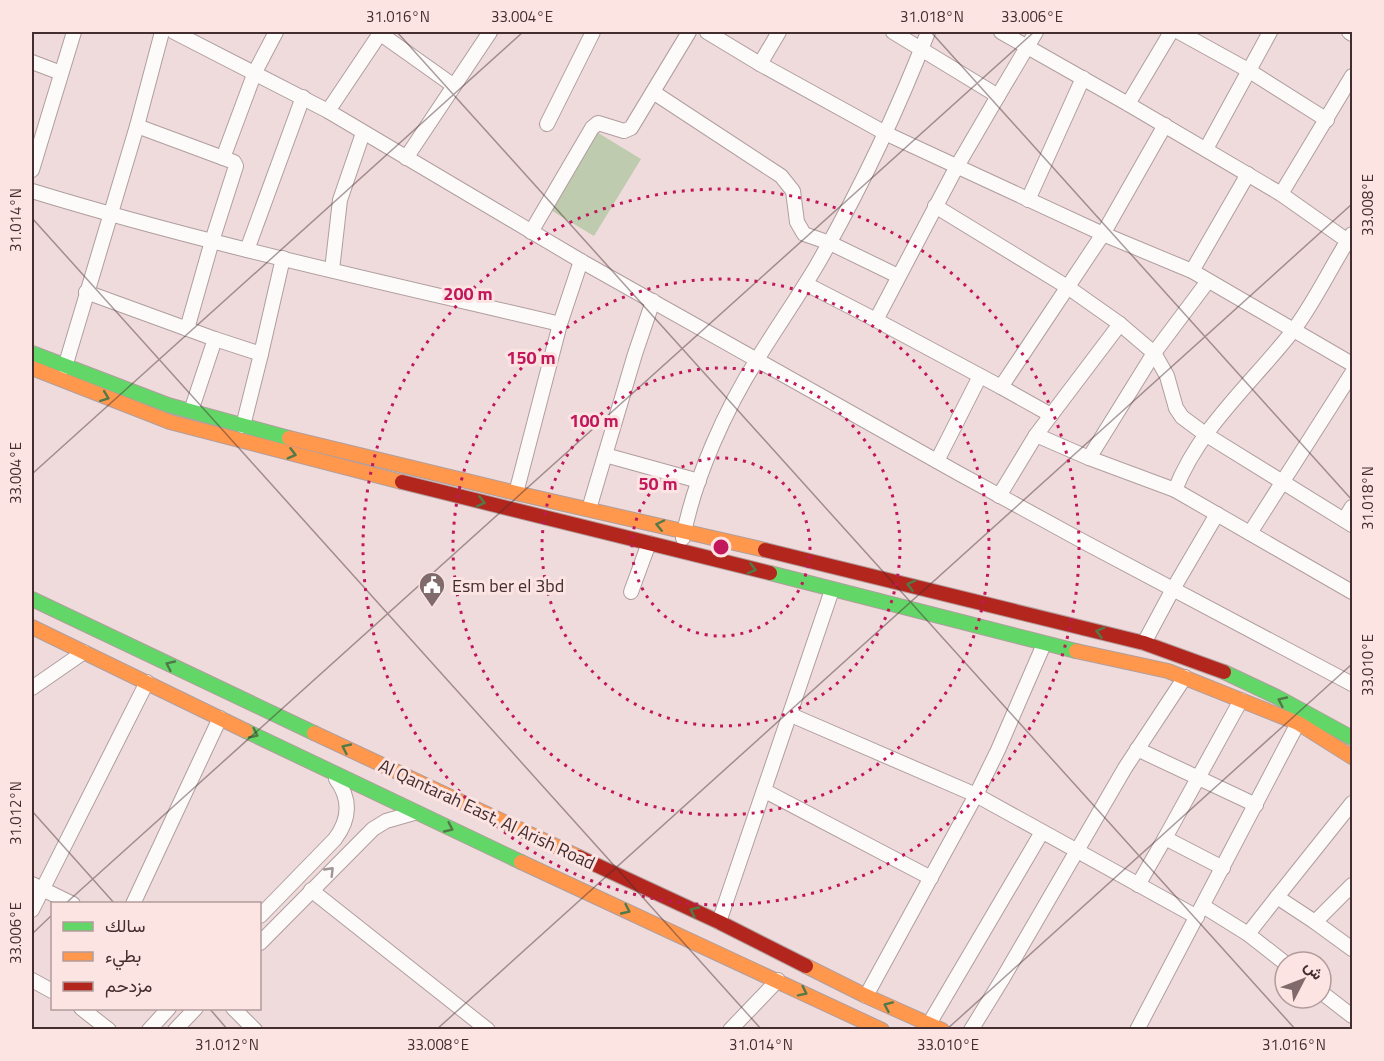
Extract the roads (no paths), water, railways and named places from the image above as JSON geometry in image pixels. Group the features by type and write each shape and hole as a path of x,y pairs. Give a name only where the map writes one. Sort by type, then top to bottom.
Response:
{"main road":[{"path":"32,353 65,367 191,411 243,426 1144,643 1172,652 1353,732"},
{"path":"32,368 170,422 1044,644 1168,671 1298,723 1353,757"},
{"path":"84,389 88,375"},
{"path":"344,468 348,451"},
{"name":"Al Qantarah East, Al Arish Road","path":"32,599 406,777 719,922 866,996 935,1027"},
{"name":"Al Qantarah East, Al Arish Road","path":"32,627 415,813 882,1029"},
{"path":"1319,718 1353,738"}],"street":[{"path":"32,170 74,32"},
{"path":"65,367 137,126 162,32"},
{"path":"174,32 328,111 581,261 999,496 1353,684"},
{"path":"223,158 255,72 276,32"},
{"path":"328,111 379,32 454,86"},
{"path":"406,158 490,32"},
{"path":"547,124 593,32"},
{"path":"531,232 592,128 598,123 624,131 628,130 689,32"},
{"path":"707,32 886,134 1103,234 1192,271 1353,364"},
{"path":"760,64 779,32"},
{"path":"893,32 998,96"},
{"path":"680,550 699,481 720,431 757,360 830,243 886,134 928,32"},
{"path":"1001,32 1206,149 1351,240 1293,330 1205,434 1181,473 1174,490"},
{"path":"876,320 956,168 1036,32"},
{"path":"1128,104 1170,32"},
{"path":"1179,32 1248,70 1327,120"},
{"path":"1206,149 1270,32"},
{"path":"32,62 61,73"},
{"path":"1281,194 1353,76"},
{"path":"1028,200 1083,78"},
{"path":"653,92 781,176 793,191 800,229 812,238 830,243 898,276"},
{"path":"247,250 303,97"},
{"path":"1001,387 1103,234 1165,125"},
{"path":"137,126 234,162 236,168 187,329"},
{"path":"332,270 340,200 363,133"},
{"path":"1192,271 1248,174"},
{"path":"32,191 110,215 247,250 560,324"},
{"path":"935,206 1069,288 1120,324 1154,353 1167,376 1176,408 1182,417 1205,434 1348,522 1353,507"},
{"path":"243,426 283,258"},
{"path":"516,492 560,324 581,261"},
{"path":"1089,458 1154,353 1208,281"},
{"path":"806,284 1051,415"},
{"path":"86,292 261,354"},
{"path":"589,509 653,301"},
{"path":"999,496 1036,435 1120,324"},
{"path":"191,411 215,339"},
{"path":"1250,533 1353,373"},
{"path":"937,461 980,376"},
{"path":"1036,435 1174,490 1353,592"},
{"path":"605,455 699,481"},
{"path":"1144,643 1217,514"},
{"path":"631,592 649,543"},
{"path":"719,922 832,590"},
{"path":"866,996 976,795 1044,644"},
{"path":"32,688 84,652"},
{"path":"971,1029 1137,749 1185,677"},
{"path":"32,910 37,886 147,682"},
{"path":"1138,885 1241,700"},
{"path":"791,715 976,795 1138,885 1248,934 1273,954"},
{"path":"133,902 220,718"},
{"path":"1137,1029 1298,723"},
{"path":"1137,749 1256,805"},
{"path":"261,915 343,828 348,814 344,792 326,769"},
{"path":"765,791 931,878"},
{"path":"1248,934 1353,803"},
{"path":"261,942 373,829 386,821 415,813"},
{"path":"935,1027 1042,832"},
{"path":"1165,838 1222,868"},
{"path":"1316,922 1353,885"},
{"path":"37,886 71,902"},
{"path":"312,890 488,1029"},
{"path":"1277,897 1353,949"},
{"path":"32,980 51,990"},
{"path":"730,1029 778,980"},
{"path":"1333,1001 1353,1016"},
{"path":"84,1010 110,1029"},
{"path":"149,1029 167,1010"},
{"path":"175,1029 194,1010"},
{"path":"235,1010 255,1029"}],"place":[{"name":"Esm ber el 3bd","path":"432,608"}]}
